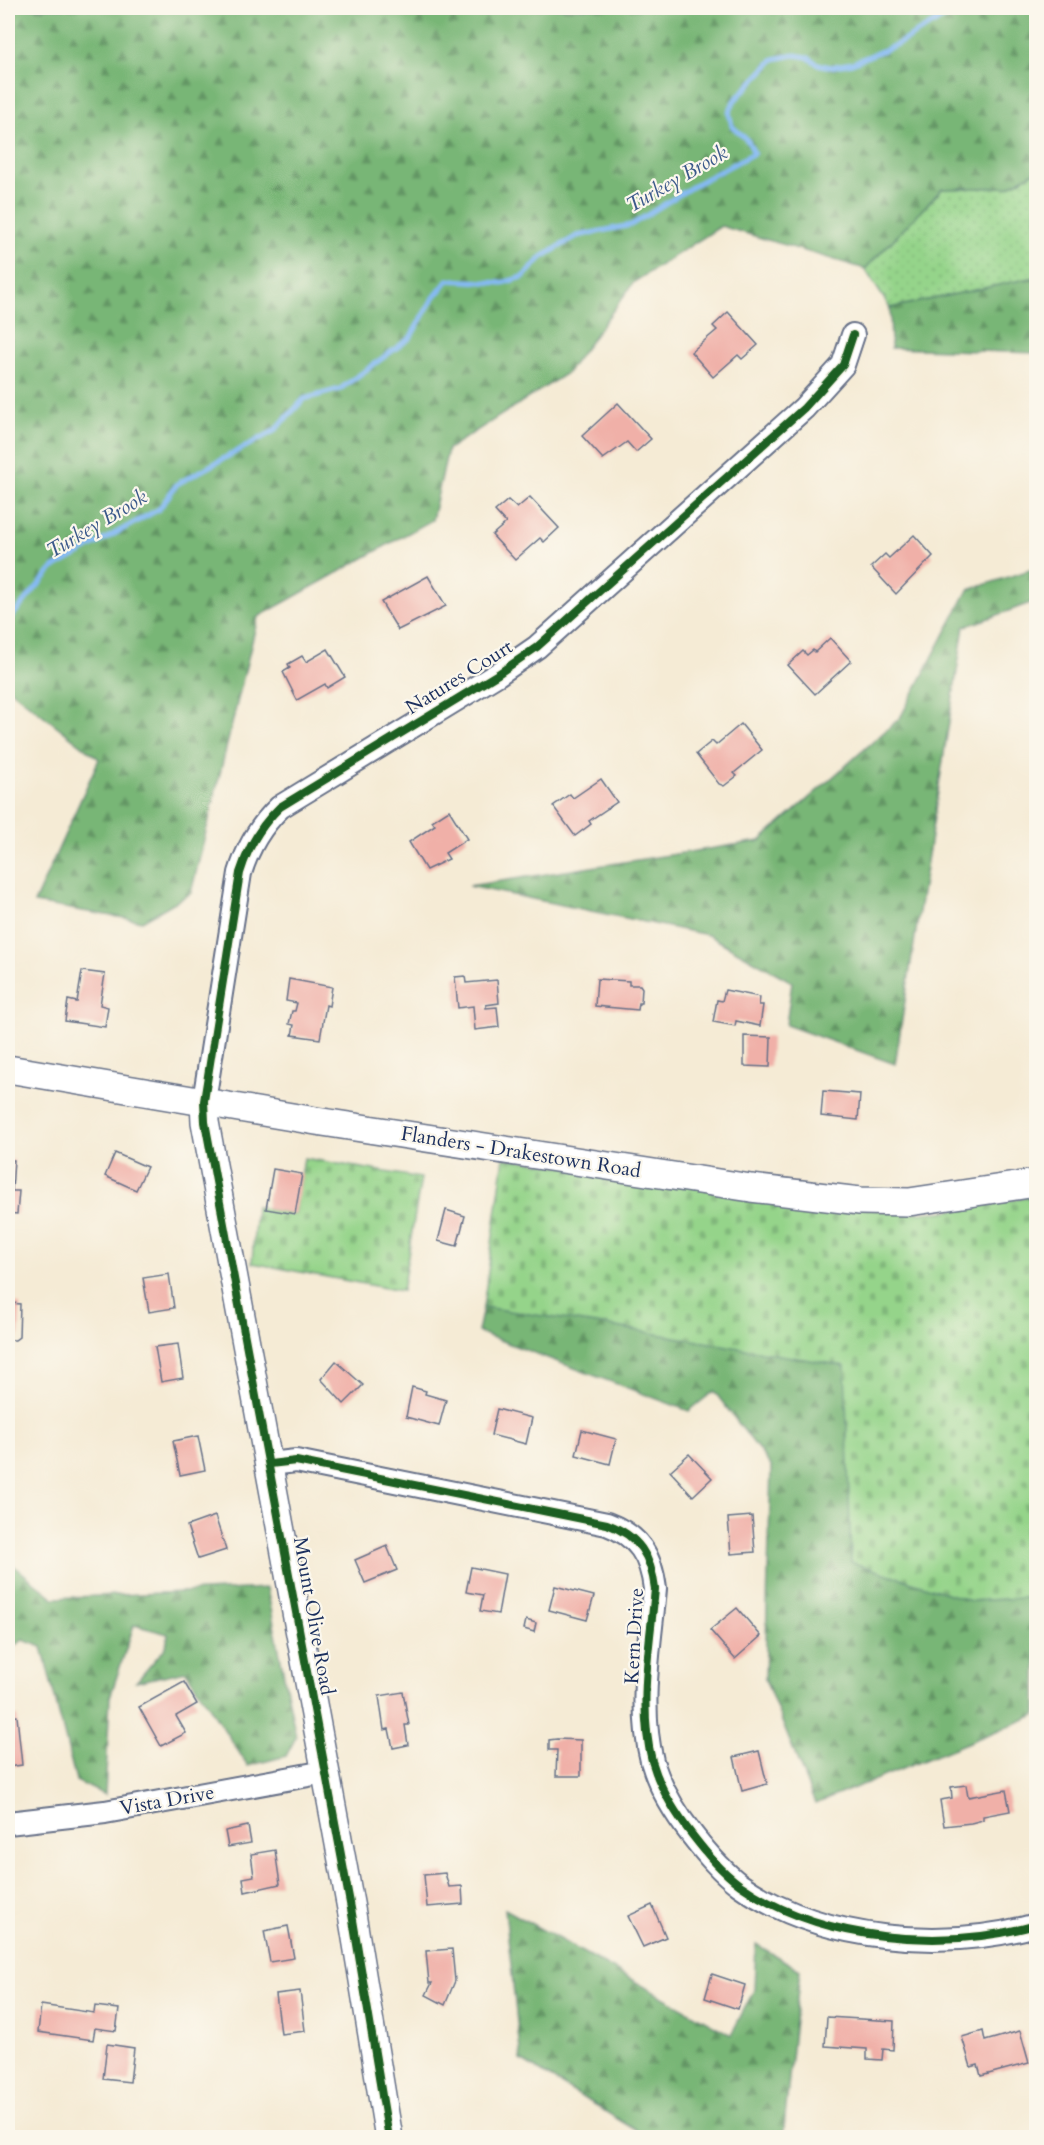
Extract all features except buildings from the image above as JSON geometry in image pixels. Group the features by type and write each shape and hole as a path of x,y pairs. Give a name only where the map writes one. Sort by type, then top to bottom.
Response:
{"street":[{"name":"Natures Court","path":"204,1101 240,873 246,852 269,817 280,807 470,692 537,647 804,408 843,365 853,334"},
{"name":"Flanders - Drakestown Road","path":"8,1069 751,1188 860,1201 909,1202 1036,1183"},
{"name":"Mount Olive Road","path":"204,1101 352,1914 389,2138"},
{"name":"Kern Drive","path":"270,1464 287,1461 307,1463 607,1524 621,1529 642,1546 648,1557 653,1577 647,1683 647,1731 652,1761 676,1815 717,1864 738,1883 770,1902 821,1922 854,1931 912,1939 949,1940 989,1937 1036,1925"},
{"name":"Vista Drive","path":"8,1823 105,1812 325,1772"}],"green space":[{"path":"8,8 1036,8 1036,171 1008,187 942,189 865,269 721,226 634,282 567,373 448,449 432,520 258,617 191,893 142,921 34,903 99,759 8,688"},
{"path":"1036,171 1036,277 890,308 865,269 942,189 1008,187"},
{"path":"1036,277 1036,353 891,348 890,308"},
{"path":"1036,568 1036,601 964,627 895,1064 786,1025 792,982 708,935 469,886 760,841 900,718 968,590"},
{"path":"304,1158 421,1178 402,1291 252,1263 256,1207 295,1214"},
{"path":"504,1158 901,1213 941,1212 1036,1196 1036,1597 971,1601 851,1562 845,1366 617,1327 483,1307"},
{"path":"483,1307 846,1366 851,1562 971,1601 1036,1597 1036,1715 815,1804 765,1679 771,1466 714,1391 689,1411 478,1332"},
{"path":"8,1561 54,1598 267,1588 296,1737 286,1756 248,1766 186,1671 136,1682 166,1647 168,1634 134,1625 110,1697 105,1795 76,1781 42,1647 23,1640 8,1649"},
{"path":"505,1909 731,2035 754,1990 756,1944 800,1970 783,2137 647,2137 521,2060"}],"waterway":[{"name":"Turkey Brook","path":"8,621 53,568 159,509 177,484 274,431 304,399 340,389 410,338 432,300 448,280 502,283 523,277 542,257 577,236 631,225 698,183 754,153 748,141 732,126 729,113 734,101 774,59 794,55 807,57 818,64 830,67 852,63 896,45 960,8"}],"cycle path":[{"path":"389,2138 352,1914 205,1122 204,1101 240,873 256,837 280,807 498,674 537,647 804,408 843,365 853,335"},
{"path":"270,1464 296,1461 607,1524 618,1529 642,1549 650,1567 655,1589 645,1697 648,1740 655,1771 680,1819 727,1874 740,1885 772,1904 807,1919 845,1930 923,1939 962,1938 1036,1925"}]}
